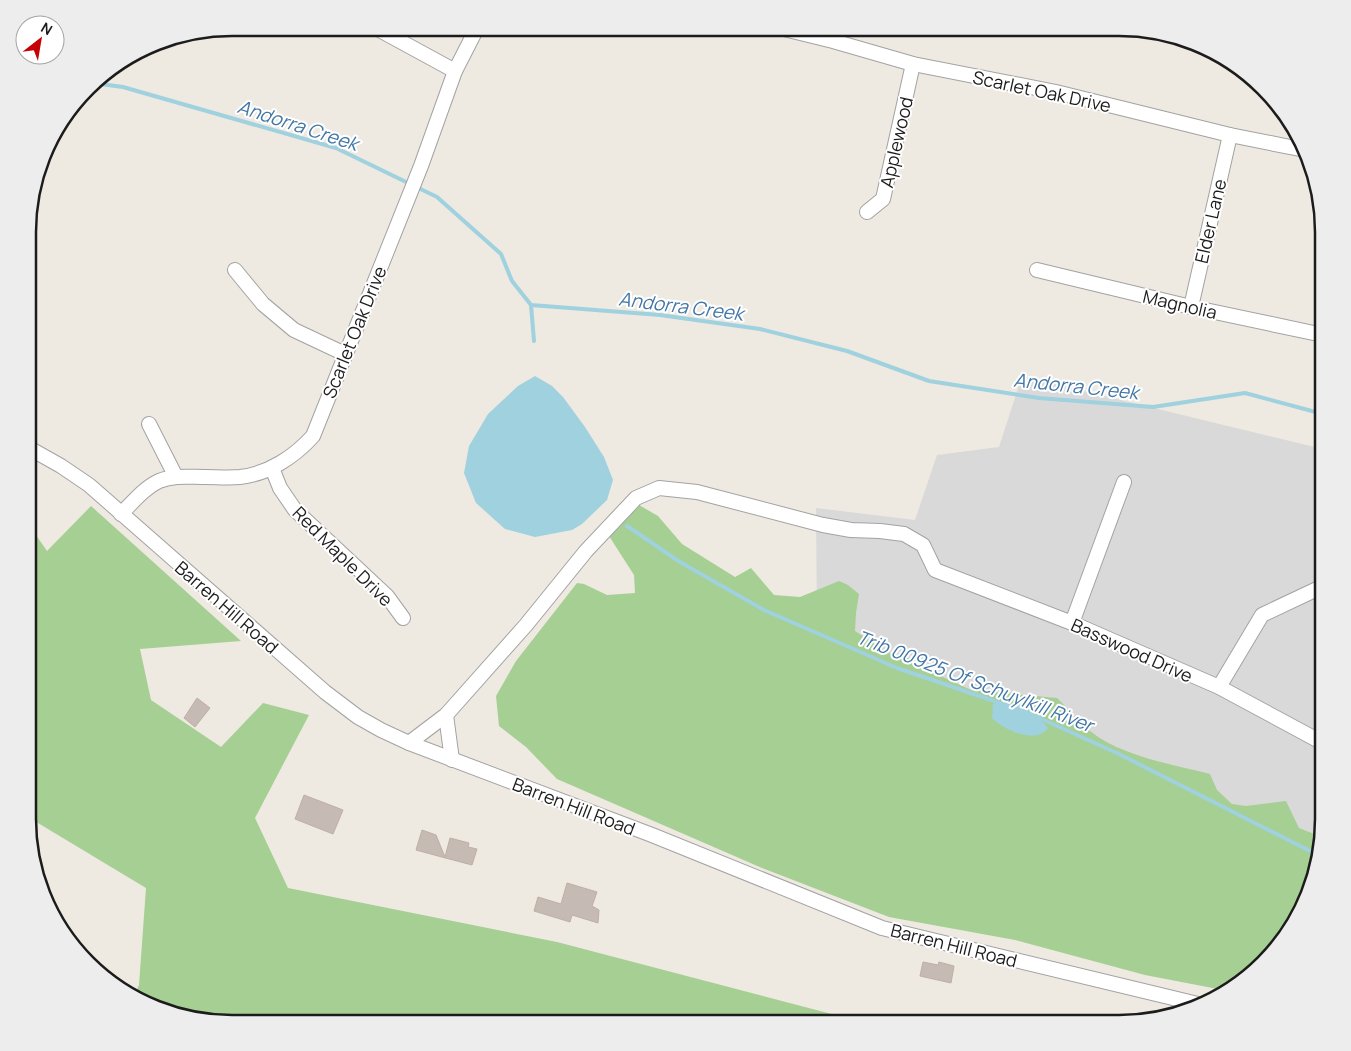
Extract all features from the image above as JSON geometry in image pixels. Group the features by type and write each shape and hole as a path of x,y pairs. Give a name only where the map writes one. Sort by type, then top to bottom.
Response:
{"street":[{"path":"391,36 455,71"},
{"name":"Scarlet Oak Drive","path":"121,514 143,491 159,481 176,477 239,477 250,475 272,468 299,449 313,436 421,166 455,71 473,36"},
{"name":"Scarlet Oak Drive","path":"813,36 913,64 1056,92 1230,135 1296,148"},
{"name":"Applewood","path":"866,212 883,199 913,64"},
{"name":"Elder Lane","path":"1191,307 1230,135"},
{"path":"236,270 263,304 294,330 345,354"},
{"name":"Magnolia","path":"1037,270 1191,307 1315,333"},
{"path":"149,424 176,477"},
{"name":"Barren Hill Road","path":"36,452 71,472 89,485 325,692 358,717 381,730 452,760 652,835 882,928 1189,1002"},
{"name":"Red Maple Drive","path":"272,468 280,488 295,510 387,596 403,618"},
{"path":"1072,623 1124,482"},
{"name":"Basswood Drive","path":"446,716 526,626 586,551 636,498 659,488 697,492 832,527 851,530 880,530 904,534 923,545 935,570 1072,623 1219,687 1315,739"},
{"path":"1219,687 1262,615 1315,590"},
{"path":"409,743 446,716 452,760"}],"shaded area":[{"path":"1022,376 1315,447 1315,819 1313,845 1307,874 817,623 816,508 915,520 937,455 999,447"}],"green space":[{"path":"639,505 658,516 682,544 735,577 751,568 774,595 800,597 839,581 848,585 859,594 855,631 889,653 915,660 932,672 971,690 1057,698 1086,727 1102,740 1116,747 1163,763 1210,774 1217,790 1232,804 1246,806 1286,801 1299,828 1314,834 1308,870 1300,894 1289,917 1266,948 1248,966 1217,989 1145,975 1015,940 889,917 762,868 557,779 526,747 499,726 496,696 516,661 577,583 584,584 607,595 635,593 634,575 609,536"},
{"path":"91,506 241,641 140,649 151,700 221,747 263,703 309,715 255,818 288,888 557,942 835,1015 232,1015 206,1013 181,1008 137,990 139,985 146,888 36,822 36,535 47,551"}],"water":[{"path":"535,376 552,386 563,397 604,457 613,480 607,500 582,524 572,530 535,537 505,529 476,503 464,473 469,446 488,414 518,386"},
{"path":"1003,702 1018,705 1037,715 1048,728 1043,733 1028,735 1012,731 997,723 992,718 993,704"}],"building":[{"path":"197,698 210,708 195,727 184,718"},
{"path":"304,795 343,810 333,834 295,819"},
{"path":"422,830 436,835 445,857 450,838 469,843 468,847 477,849 472,865 416,850"},
{"path":"567,883 597,892 592,906 599,910 598,923 572,915 570,922 534,911 538,897 561,904"},
{"path":"923,962 938,965 939,962 954,966 951,983 920,976"}],"waterway":[{"name":"Andorra Creek","path":"104,84 123,87 336,148 437,197 501,254 512,281 531,305 660,315 760,329 847,351 929,381 1039,398 1153,407 1245,393 1315,412"},
{"name":"Trib 00925 Of Schuylkill River","path":"531,305 534,341"},
{"name":"Trib 00925 Of Schuylkill River","path":"627,526 680,562 764,610 897,668 1003,704"},
{"name":"Trib 00925 Of Schuylkill River","path":"1035,716 1119,754 1312,852"}]}
